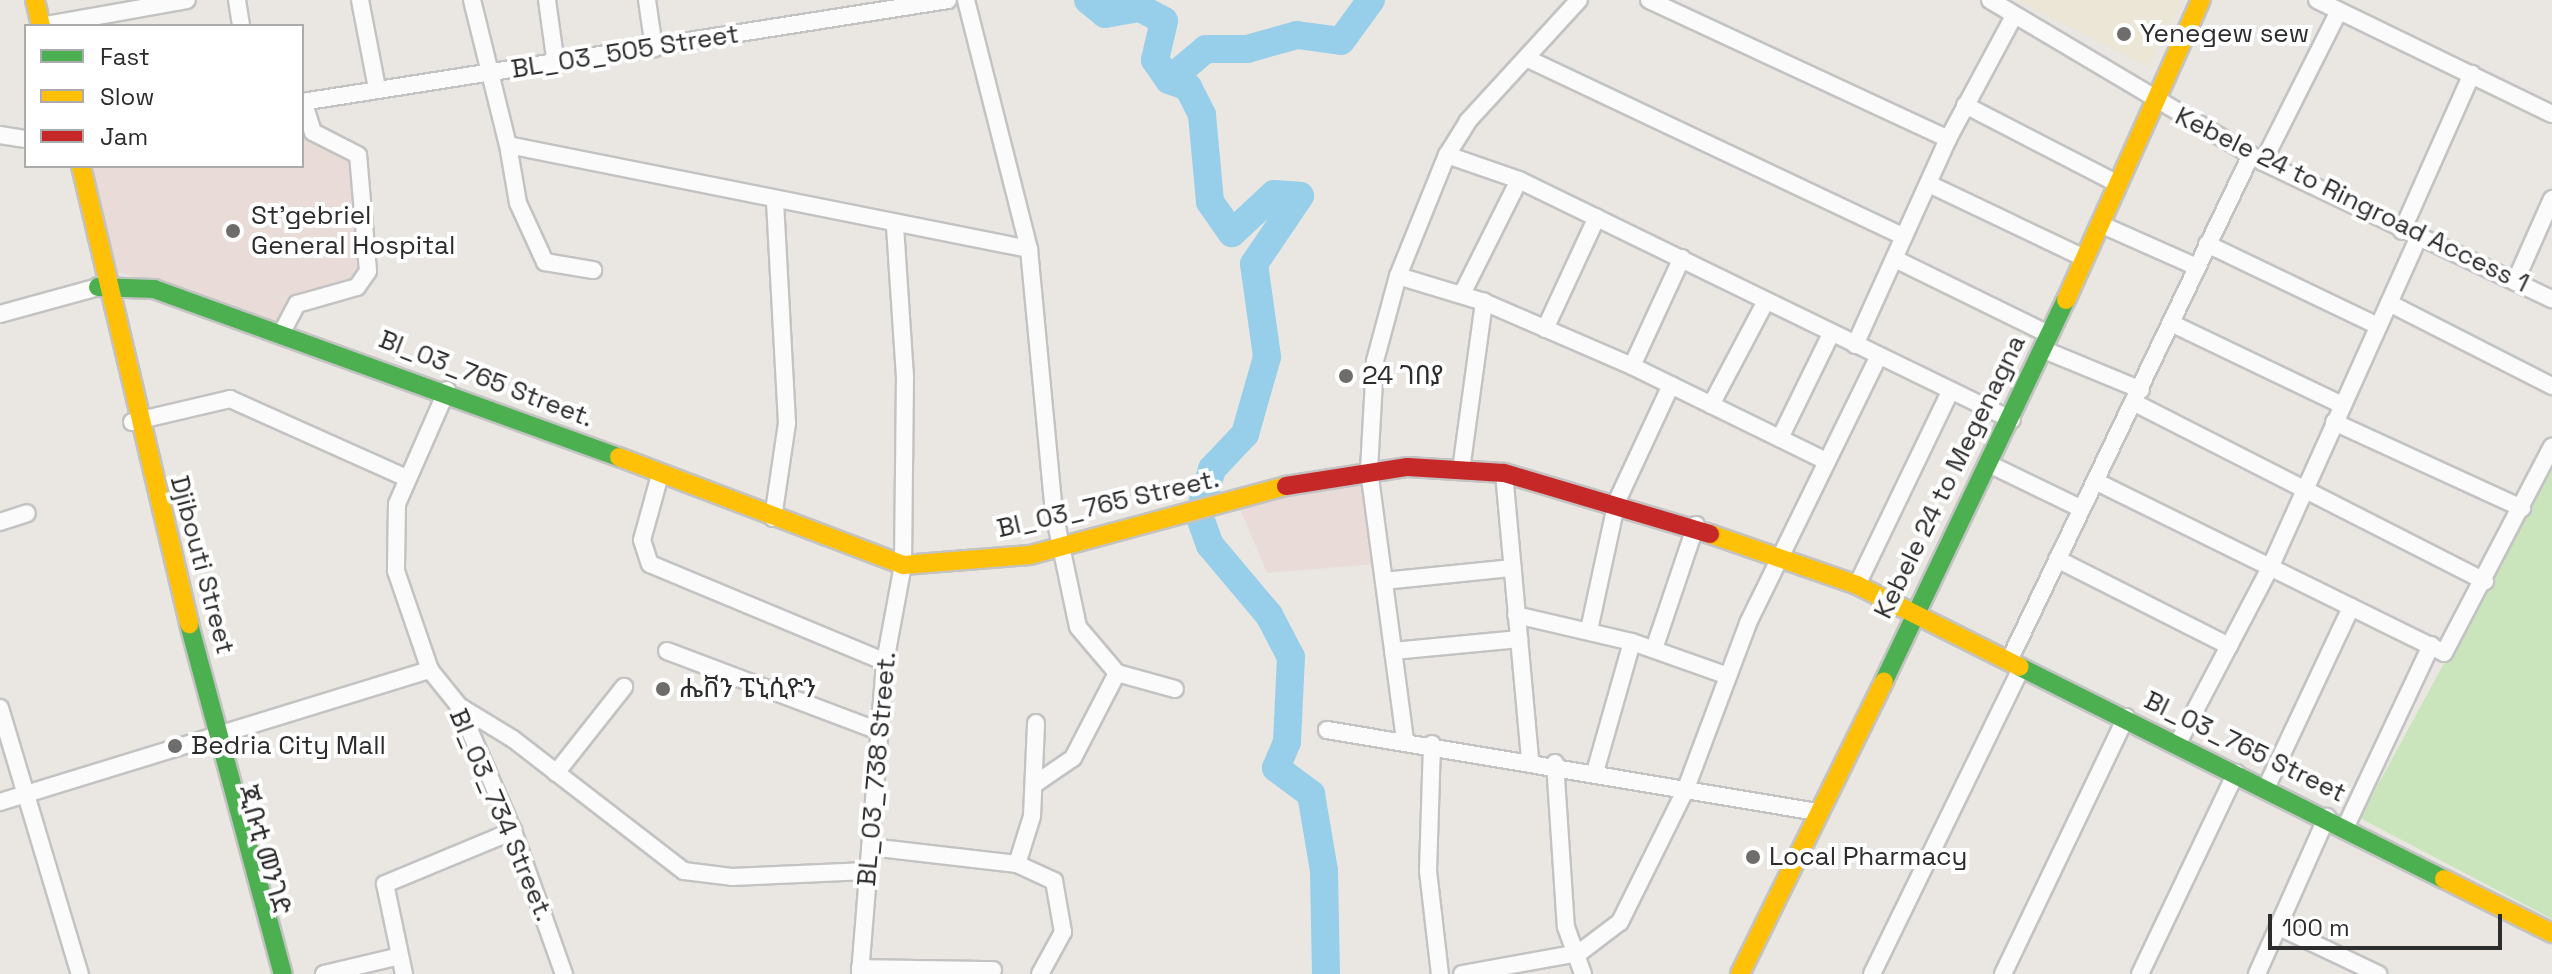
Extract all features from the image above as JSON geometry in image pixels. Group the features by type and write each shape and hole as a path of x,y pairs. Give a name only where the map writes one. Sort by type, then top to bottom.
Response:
{"street":[{"path":"35,0 44,24"},
{"path":"44,0 45,24"},
{"path":"56,24 187,0"},
{"path":"237,0 241,24"},
{"path":"360,0 377,88"},
{"path":"472,0 486,74 508,145 518,203 545,262 593,270"},
{"path":"547,0 556,65"},
{"path":"647,0 654,48"},
{"name":"BL_03_505 Street","path":"304,102 377,88 556,65 948,0"},
{"path":"966,0 1029,249 1039,394 1078,627 1117,673 1175,689"},
{"path":"1405,740 1369,470 1369,396 1398,276 1447,155 1526,58 1579,0"},
{"path":"1649,0 1948,139"},
{"name":"Kebele 24 to Ringroad Access 1","path":"1990,0 2152,100 2257,158 2418,239 2552,299"},
{"name":"Kebele 24 to Megenagna","path":"1740,974 1913,613 2012,420 2118,184 2152,100 2201,0"},
{"path":"2317,0 2552,114"},
{"path":"1872,974 2015,665 2080,508 2173,324 2207,244 2339,11"},
{"path":"1855,345 1948,139 2014,16"},
{"path":"1526,58 1904,237"},
{"path":"2402,231 2472,74"},
{"path":"1965,105 2118,184"},
{"path":"282,332 297,304 357,287 368,271 358,155 313,132 304,107"},
{"path":"0,135 24,139"},
{"path":"508,145 775,204 1029,249"},
{"path":"1447,155 1519,180 1682,258 1765,303 2012,420"},
{"name":"Djibouti Street","path":"70,168 103,287 214,737 283,974"},
{"name":"Djibouti Street","path":"81,168 103,287"},
{"path":"1462,294 1519,180"},
{"path":"1929,184 2084,258"},
{"path":"2515,282 2552,199"},
{"path":"773,518 787,423 775,204"},
{"path":"1545,329 1597,217"},
{"path":"2100,224 2197,267"},
{"name":"BL_03_738 Street.","path":"860,971 885,662 903,565 905,377 895,225"},
{"path":"2178,743 2269,570 2418,239"},
{"path":"2207,244 2378,326"},
{"path":"1632,366 1682,258"},
{"path":"1895,259 2138,396 2485,581"},
{"path":"1398,276 1484,302 1632,366 1826,461"},
{"path":"0,314 103,287"},
{"name":"Bl_03_765 Street.","path":"103,287 154,289 282,332 447,390 660,475 903,565 1063,546 1369,470 1461,470 1504,473 1617,501 1696,525 1857,585 1913,613"},
{"path":"1461,470 1484,302"},
{"path":"1711,405 1765,303"},
{"path":"2389,303 2552,386"},
{"path":"2173,324 2342,405"},
{"path":"1780,438 1831,334"},
{"path":"1462,974 1579,953 1620,922 1685,791 1728,676 1781,555 1879,356"},
{"path":"1589,630 1617,501 1671,385"},
{"name":"Bl_03_734 Street.","path":"447,390 407,478 393,554 430,670 459,706 513,831 564,974"},
{"path":"1857,585 1951,390"},
{"path":"134,421 230,399 407,478"},
{"path":"2334,422 2522,508"},
{"path":"2095,481 2269,570 2431,645 2450,649 2551,453"},
{"path":"1989,464 2080,508"},
{"path":"1504,473 1530,760"},
{"path":"660,475 642,540 650,564 885,662"},
{"path":"0,522 27,513"},
{"path":"1654,649 1696,525"},
{"path":"2057,559 2229,646"},
{"path":"1384,581 1512,568"},
{"path":"2266,788 2351,607"},
{"name":"Bl_03_765 Street","path":"1913,613 2346,826 2552,933"},
{"path":"1516,615 1632,642 1728,676"},
{"path":"1393,651 1519,639"},
{"path":"1595,772 1632,642"},
{"path":"2346,826 2431,645"},
{"path":"667,651 879,731"},
{"path":"0,802 430,670"},
{"path":"1035,784 1073,758 1117,673"},
{"path":"556,773 624,687"},
{"path":"459,706 556,773 684,871 732,877 867,871"},
{"path":"0,708 80,974"},
{"path":"2003,974 2126,717"},
{"path":"1017,864 1035,784 1036,723"},
{"path":"1327,730 1555,763 1685,791 1819,812"},
{"name":"ጂቡቲ መንገድ","path":"214,737 271,974"},
{"path":"1432,744 1428,871 1440,974"},
{"path":"1555,763 1566,927 1579,953 1583,974"},
{"path":"2140,974 2236,773"},
{"path":"2257,974 2327,817"},
{"path":"404,974 385,884 513,831"},
{"path":"870,847 1017,864 1054,881 1063,914 1063,932 1040,974"},
{"path":"2279,927 2378,974"},
{"path":"324,974 400,956"},
{"path":"860,971 993,970"}],"shaded area":[{"name":"Yenegew sew","path":"2017,0 2184,0 2148,67"},
{"name":"St'gebriel General Hospital","path":"304,120 354,159 362,268 352,281 279,322 112,270 93,168 304,168"},
{"path":"1360,477 1376,564 1267,573 1238,504"}],"green space":[{"path":"2552,464 2552,919 2360,818"}],"waterway":[{"path":"1088,0 1105,14 1140,8 1164,21 1155,60 1169,80 1188,87 1202,115 1210,202 1232,233 1274,194 1300,196 1254,264 1267,357 1245,434 1212,469 1199,515 1210,545 1269,615 1291,657 1287,742 1276,768 1311,794 1324,871 1326,974"},
{"path":"1169,80 1206,49 1247,49 1297,35 1341,41 1371,0"}],"traffic: fast":[{"path":"98,287 154,289 619,457"},
{"path":"1884,681 2066,300"},
{"path":"189,624 283,974"},
{"path":"2020,667 2444,879"}],"traffic: slow":[{"path":"35,0 41,24"},
{"path":"2066,300 2201,0"},
{"path":"81,168 189,624"},
{"path":"619,457 903,565 1030,555 1286,486"},
{"path":"1710,534 1857,585 2020,667"},
{"path":"1740,974 1884,681"},
{"path":"2444,879 2552,933"}],"traffic: jam":[{"path":"1286,486 1408,467 1504,473 1710,534"}],"place":[{"name":"Yenegew sew","path":"2124,34"},
{"name":"St'gebriel General Hospital","path":"233,231"},
{"name":"24 ገበያ","path":"1346,376"},
{"name":"ሔቨን ፔኒሲዮን","path":"663,689"},
{"name":"Bedria City Mall","path":"175,746"},
{"name":"Local Pharmacy","path":"1753,857"}]}
